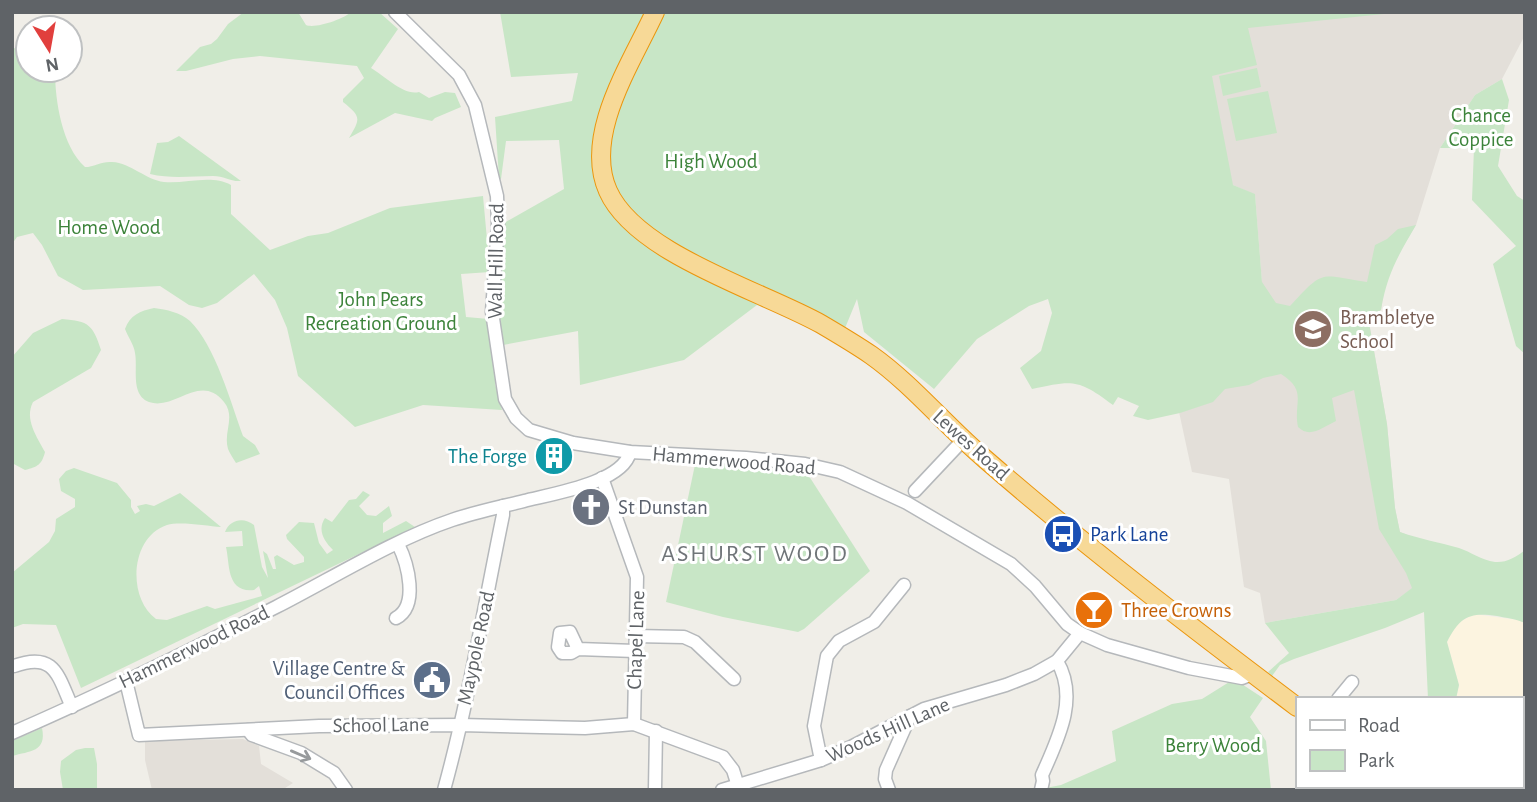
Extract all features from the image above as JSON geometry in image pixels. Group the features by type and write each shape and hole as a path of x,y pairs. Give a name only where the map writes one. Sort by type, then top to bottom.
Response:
{"highway":[{"name":"Lewes Road","path":"654,12 606,118 599,159 608,191 623,217 656,244 820,324 872,355 963,440 1072,531 1296,706"}],"street":[{"name":"Wall Hill Road","path":"395,12 459,75 475,105 497,197 498,225 492,312 505,399 510,410 530,430 538,434 630,452"},
{"path":"894,497 915,491 963,440"},
{"name":"Hammerwood Road","path":"12,733 72,707 398,544 451,520 554,494 602,478 619,470 630,452 746,458 805,464 840,472 894,497 1011,564 1035,586 1067,624 1080,633 1107,645 1189,668 1242,678 1252,674"},
{"name":"Chapel Lane","path":"602,478 637,577 634,724"},
{"path":"915,491 916,509"},
{"name":"Maypole Road","path":"444,790 484,620 503,506"},
{"path":"396,618 404,613 409,604 407,564 398,544"},
{"path":"821,760 814,726 827,656 839,641 874,622 904,585"},
{"name":"Woods Hill Lane","path":"722,790 821,760 910,716 1034,674 1057,661 1080,633"},
{"path":"635,636 684,637 695,642 734,679"},
{"path":"578,649 635,651"},
{"path":"14,666 31,660 38,660 50,666 52,679 72,707"},
{"path":"1041,790 1042,775 1066,717 1063,671 1057,661"},
{"name":"School Lane","path":"125,681 139,735 319,726 585,728 634,724 723,757 733,769 738,786"},
{"path":"1340,697 1352,682"},
{"path":"889,790 885,779 886,770 910,716"},
{"path":"248,730 253,735 301,753 334,772 346,790"},
{"path":"654,790 656,731"}],"shaded area":[{"name":"Brambletye School","path":"1016,12 1525,12 1525,35 1502,79 1475,95 1440,148 1416,225 1385,283 1381,310 1368,317 1387,424 1400,532 1418,539 1413,588 1396,600 1265,623 1260,593 1244,587 1229,479 1192,472 1176,398 1262,283 1255,195 1233,185"},
{"path":"1474,614 1525,623 1525,790 1487,790 1523,788 1523,697 1456,697 1459,685 1447,642 1456,624"},
{"path":"243,739 259,746 261,764 293,783 282,790 152,790 145,760 145,741"}],"green space":[{"path":"244,12 298,12 306,25 316,26 342,18 351,12 379,12 398,29 371,68 401,88 419,92 429,98 445,92 455,93 461,107 432,121 395,113 349,138 357,119 354,111 343,99 364,78 357,66 260,56 176,71 200,47 217,39 228,24"},
{"name":"High Wood","path":"500,12 1403,12 1248,28 1257,65 1212,76 1233,185 1255,194 1262,282 1276,303 1290,306 1310,285 1324,277 1367,282 1375,245 1398,229 1416,225 1394,266 1381,310 1368,317 1387,424 1400,532 1459,548 1495,562 1511,559 1525,550 1525,623 1479,615 1466,618 1456,627 1447,642 1459,685 1456,697 1428,697 1424,612 1294,659 1280,665 1272,676 1268,672 1289,653 1265,623 1396,600 1412,588 1379,529 1354,390 1332,398 1336,421 1317,431 1307,432 1298,427 1297,392 1281,374 1249,385 1225,389 1213,402 1148,420 1133,416 1139,406 1118,397 1113,405 1083,386 1067,383 1032,389 1020,368 1041,351 1052,313 1048,299 1029,306 977,339 934,389 864,332 857,299 843,333 757,305 684,360 580,385 578,331 503,345 497,290 504,223 564,189 559,140 506,141 501,179 499,178 495,117 572,101 578,73 511,77"},
{"path":"12,49 14,84 56,84 65,135 85,167 112,162 126,165 157,181 215,180 231,185 231,214 270,250 308,236 328,233 390,208 483,196 490,272 461,274 466,317 489,319 499,378 495,384 502,410 423,405 355,427 298,376 287,328 275,300 254,274 217,303 202,308 189,305 160,286 83,290 58,276 33,233 17,237 12,244"},
{"path":"1257,68 1261,87 1223,96 1219,76"},
{"name":"Chance Coppice","path":"1502,79 1509,100 1498,166 1517,196 1525,201 1525,354 1516,346 1493,264 1516,246 1472,200 1474,148 1440,148 1475,95"},
{"path":"1268,91 1277,133 1236,141 1227,99"},
{"path":"179,136 241,181 217,176 174,177 150,174 157,143 168,142"},
{"path":"154,308 182,315 199,331 215,359 243,436 255,445 260,454 236,463 227,443 229,413 224,402 215,394 197,391 159,403 149,402 139,394 136,359 125,329 136,314"},
{"path":"62,319 89,326 101,350 91,368 33,402 31,421 45,452 39,464 25,470 12,463 12,357 33,333"},
{"path":"696,460 807,473 870,571 798,632 666,602"},
{"path":"74,468 117,483 131,500 135,514 140,511 137,506 154,506 180,493 221,527 167,525 155,532 146,542 140,554 137,583 140,597 156,619 167,620 207,606 215,609 262,596 259,586 254,590 245,590 238,587 231,576 226,547 243,546 242,531 225,532 234,522 246,521 254,525 262,567 268,578 263,551 273,569 276,569 274,557 277,555 294,565 304,562 304,557 286,535 299,522 314,523 319,543 327,554 333,550 323,535 325,518 332,522 349,500 356,499 363,491 370,495 359,506 367,515 376,516 389,506 392,516 383,523 383,533 406,521 415,527 81,688 56,625 23,624 12,628 12,573 49,542 55,531 56,519 75,507 75,499 61,491 59,479 66,471"},
{"name":"Berry Wood","path":"1234,679 1263,698 1250,717 1266,741 1271,790 1035,790 1061,785 1116,761 1112,731 1172,704 1202,699"},
{"path":"42,728 42,742 36,749 12,756 12,741"},
{"path":"94,748 97,790 63,790 61,761 76,750"}],"place":[{"name":"Brambletye School","path":"1313,329"},
{"name":"The Forge","path":"554,456"},
{"name":"St Dunstan","path":"591,507"},
{"name":"Park Lane","path":"1063,534"},
{"name":"Three Crowns","path":"1094,610"},
{"name":"Village Centre & Council Offices","path":"432,680"}],"district":[{"name":"ASHURST WOOD","path":"755,554"}],"park label":[{"name":"Home Wood","path":"109,227"},
{"name":"John Pears Recreation Ground","path":"381,311"}]}
